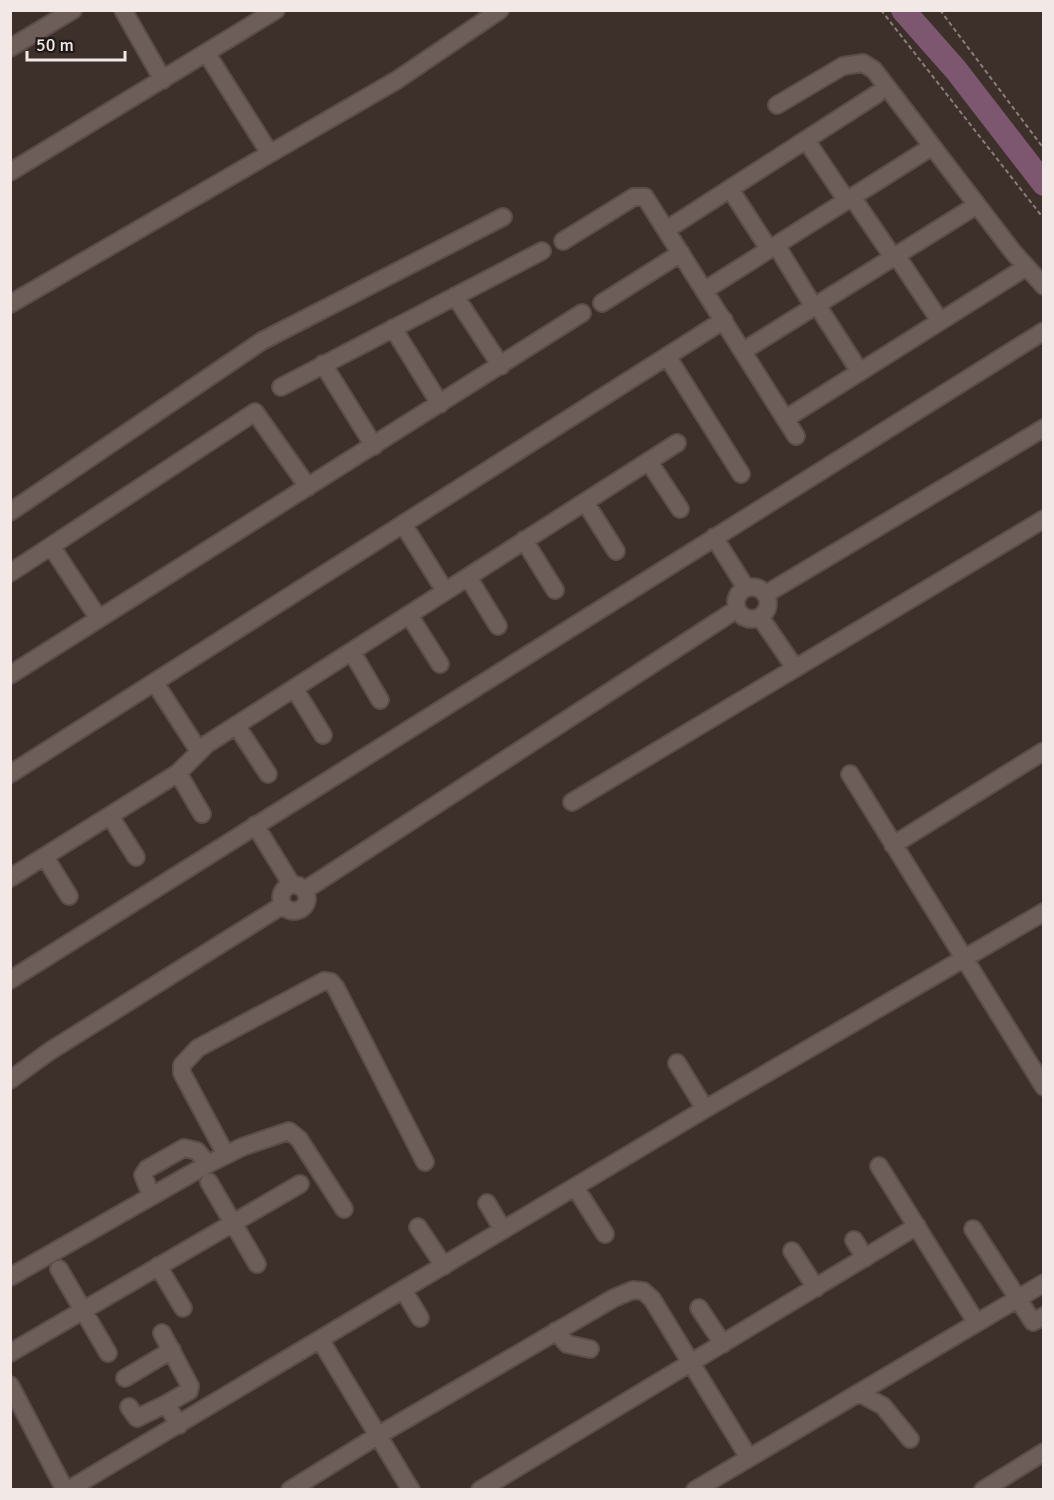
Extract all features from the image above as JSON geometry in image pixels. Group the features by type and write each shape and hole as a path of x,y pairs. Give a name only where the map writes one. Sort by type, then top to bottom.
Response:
{"street":[{"path":"10,48 73,10"},
{"path":"123,10 163,80"},
{"path":"243,10 251,25"},
{"path":"10,172 276,10"},
{"path":"10,304 269,152 397,80 500,10"},
{"path":"207,54 269,152"},
{"path":"777,105 843,66 856,62 868,66 942,156 1013,252 1044,286"},
{"path":"666,230 877,94"},
{"path":"806,140 940,321"},
{"path":"705,290 925,152"},
{"path":"730,189 860,372"},
{"path":"563,241 634,197 645,197 796,436"},
{"path":"743,351 969,210"},
{"path":"10,512 262,341 503,217"},
{"path":"281,387 542,251"},
{"path":"602,303 681,253"},
{"path":"785,419 1020,271"},
{"path":"455,296 501,366"},
{"path":"10,675 582,314"},
{"path":"10,774 724,320"},
{"path":"393,328 440,405"},
{"path":"10,980 1044,330"},
{"path":"667,356 741,474"},
{"path":"323,364 374,446"},
{"path":"10,573 255,412 308,488"},
{"path":"766,594 1044,428"},
{"path":"10,878 178,773 199,752 236,725 677,443"},
{"path":"649,462 680,509"},
{"path":"585,502 616,551"},
{"path":"572,802 1044,519"},
{"path":"404,524 445,591"},
{"path":"714,537 746,588"},
{"path":"525,540 555,590"},
{"path":"51,546 99,619"},
{"path":"468,577 498,626"},
{"path":"746,588 757,588 766,594 768,604 760,617 749,619 737,609 736,599 746,588"},
{"path":"255,825 299,888 307,903 303,909 290,911 283,905 282,894 299,888 737,609"},
{"path":"409,615 440,664"},
{"path":"760,617 795,668"},
{"path":"352,652 381,700"},
{"path":"155,683 199,752"},
{"path":"294,688 323,735"},
{"path":"236,725 268,774"},
{"path":"893,845 1044,751"},
{"path":"178,773 202,814"},
{"path":"850,774 1044,1087"},
{"path":"110,816 136,856"},
{"path":"45,857 69,897"},
{"path":"10,1080 50,1052 283,905"},
{"path":"10,1385 67,1490 321,1341 705,1109 1044,912"},
{"path":"226,1155 182,1073 182,1065 198,1048 324,981 331,982 336,988 425,1162"},
{"path":"677,1063 705,1109"},
{"path":"10,1277 208,1164 242,1147 289,1131 299,1139 344,1209"},
{"path":"151,1196 143,1174 147,1168 184,1148 197,1151 208,1164"},
{"path":"879,1166 976,1322"},
{"path":"209,1182 257,1264"},
{"path":"10,1353 300,1184"},
{"path":"575,1187 605,1234"},
{"path":"488,1203 503,1230"},
{"path":"480,1490 917,1226"},
{"path":"418,1227 444,1266"},
{"path":"973,1228 1033,1322 1044,1316"},
{"path":"854,1240 865,1258"},
{"path":"792,1251 816,1288"},
{"path":"158,1266 183,1308"},
{"path":"59,1269 108,1353"},
{"path":"695,1490 1044,1283"},
{"path":"290,1490 556,1331 614,1298 633,1290 643,1290 652,1299 749,1458"},
{"path":"404,1291 420,1318"},
{"path":"699,1308 723,1344"},
{"path":"556,1331 567,1344 590,1349"},
{"path":"129,1407 137,1418 189,1390 190,1386 162,1333"},
{"path":"321,1341 411,1490"},
{"path":"125,1378 172,1350"},
{"path":"859,1393 883,1406 910,1439"},
{"path":"166,1404 178,1425"},
{"path":"983,1490 1044,1452"}],"path":[{"path":"881,10 1044,219"},
{"path":"940,10 1044,149"}],"waterway":[{"path":"903,10 956,70 1044,184"}]}
